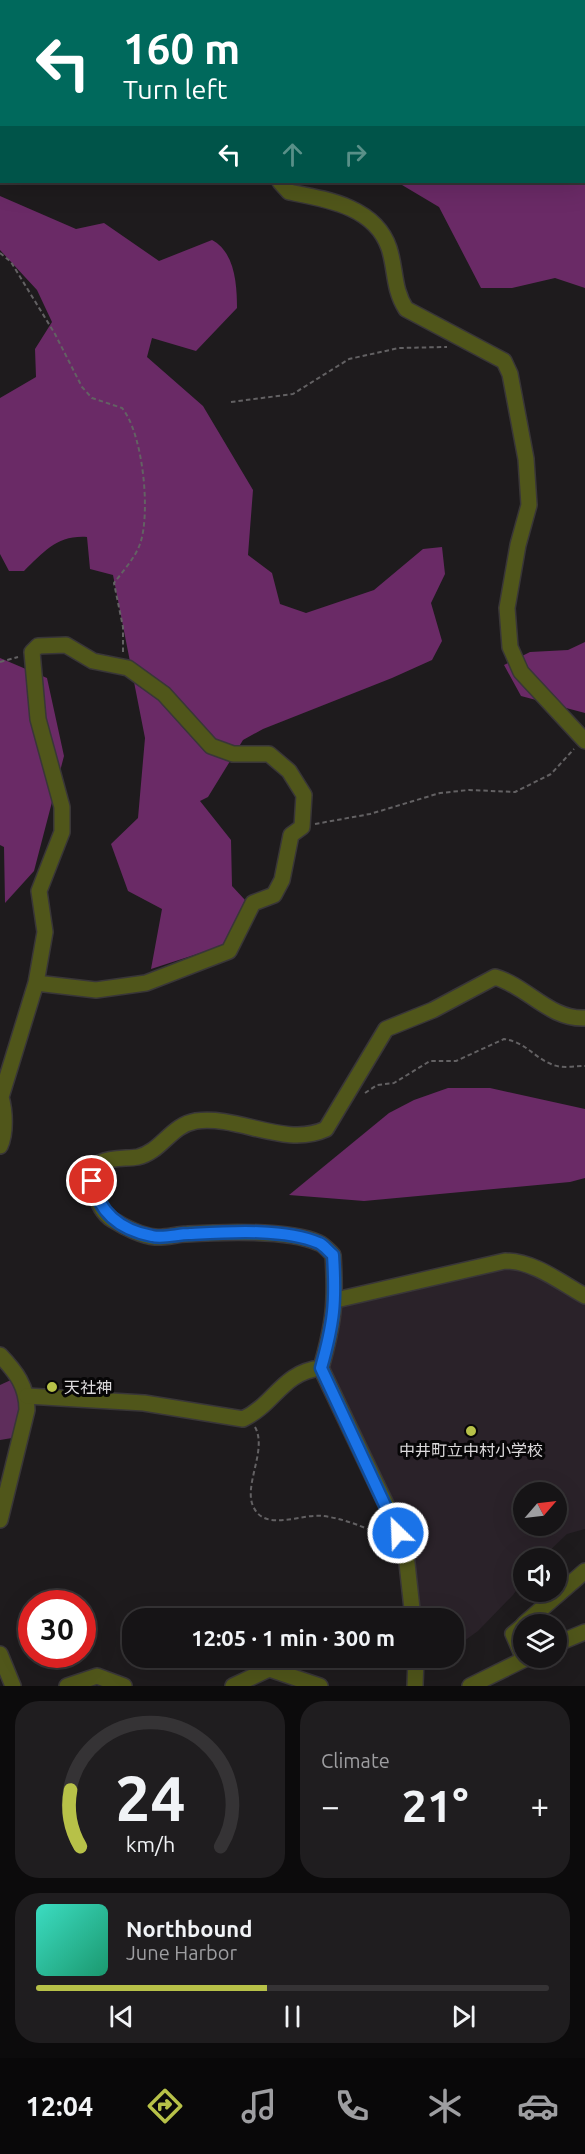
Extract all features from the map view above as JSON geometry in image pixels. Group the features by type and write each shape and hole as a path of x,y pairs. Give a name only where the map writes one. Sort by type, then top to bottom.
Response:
{"street":[{"path":"281,183 289,192 349,206 368,220 377,228 388,246 397,295 406,309 504,361 510,374 524,448 529,505 518,545 507,608 510,647 521,672 584,741"},
{"path":"0,1146 3,1139 3,1106 0,1097 36,982 45,932 39,891 62,832 62,807 38,719 32,652 38,646 66,645 93,661 123,667 164,694 211,746 233,754 269,754 289,771 304,795 302,827 291,835 282,880 274,895 253,903 229,951 146,983 96,990 36,982"},
{"path":"412,1608 403,1544 321,1368 333,1327 336,1300 333,1255 320,1243 297,1237 254,1233 154,1237 122,1226 109,1218 96,1198 92,1181 94,1172 105,1160 119,1156 138,1156 152,1151 167,1135 195,1121 217,1122 295,1135 314,1135 326,1129 386,1029 433,1010 495,977 511,981 555,1012 577,1019 585,1018"},
{"path":"336,1300 505,1261 519,1261 532,1266 585,1296"},
{"path":"0,1355 18,1374 27,1396 27,1410 3,1497 0,1520"},
{"path":"27,1396 144,1403 243,1419 257,1412 288,1380 307,1370 321,1368"},
{"path":"536,1614 585,1571"},
{"path":"567,1639 585,1632"},
{"path":"0,1654 13,1686"},
{"path":"470,1686 513,1664"},
{"path":"415,1686 416,1668"},
{"path":"233,1686 261,1680 269,1669 320,1686"},
{"path":"67,1686 97,1676 124,1686"}],"path":[{"path":"0,253 11,262 55,334 82,387 92,398 122,408 136,431 143,474 144,516 140,543 114,583 123,627 123,667"},
{"path":"231,402 293,394 349,359 399,348 456,347"},
{"path":"0,662 32,652"},
{"path":"302,827 370,814 440,793 469,790 515,792 550,774 584,741"},
{"path":"362,1098 367,1090 377,1085 394,1083 430,1061 456,1061 504,1039 527,1046 549,1064 559,1067 585,1066"},
{"path":"249,1416 257,1431 259,1441 252,1499 254,1508 260,1515 277,1521 321,1515 345,1520 403,1544"}],"shaded area":[{"path":"399,183 585,183 585,288 555,278 512,288 481,288 439,207"},
{"path":"0,196 76,229 104,223 159,261 212,240 226,252 235,280 237,308 196,351 152,338 147,357 203,406 253,490 248,555 272,573 280,604 306,613 374,590 423,549 442,547 445,574 431,603 442,641 432,660 263,729 243,740 208,797 200,801 231,840 232,886 245,900 225,945 151,969 162,909 128,891 111,844 138,818 145,738 113,575 90,569 87,537 76,537 59,542 45,551 24,571 9,571 0,554 0,398 36,377 35,349 52,322 37,290 0,250"},
{"path":"585,642 585,713 521,696 504,665 530,652 568,650"},
{"path":"0,658 47,678 64,756 34,871 5,903 4,847 0,845"},
{"path":"448,1088 490,1088 585,1109 585,1178 570,1182 364,1201 289,1195 389,1113 414,1100"},
{"name":"中井町立中村小学校","path":"515,1266 531,1271 585,1302 585,1529 567,1534 567,1482 513,1482 513,1536 565,1536 552,1548 513,1548 513,1595 478,1631 464,1641 464,1608 416,1608 409,1552 329,1370 339,1307"},
{"path":"13,1379 21,1405 12,1438 0,1440 0,1385"}],"place":[{"name":"天社神","path":"52,1387"},
{"name":"中井町立中村小学校","path":"471,1431"}],"route":[{"path":"92,1181 99,1204 109,1218 122,1226 154,1237 254,1233 297,1237 320,1243 333,1255 336,1300 333,1327 321,1368 398,1533"}]}
